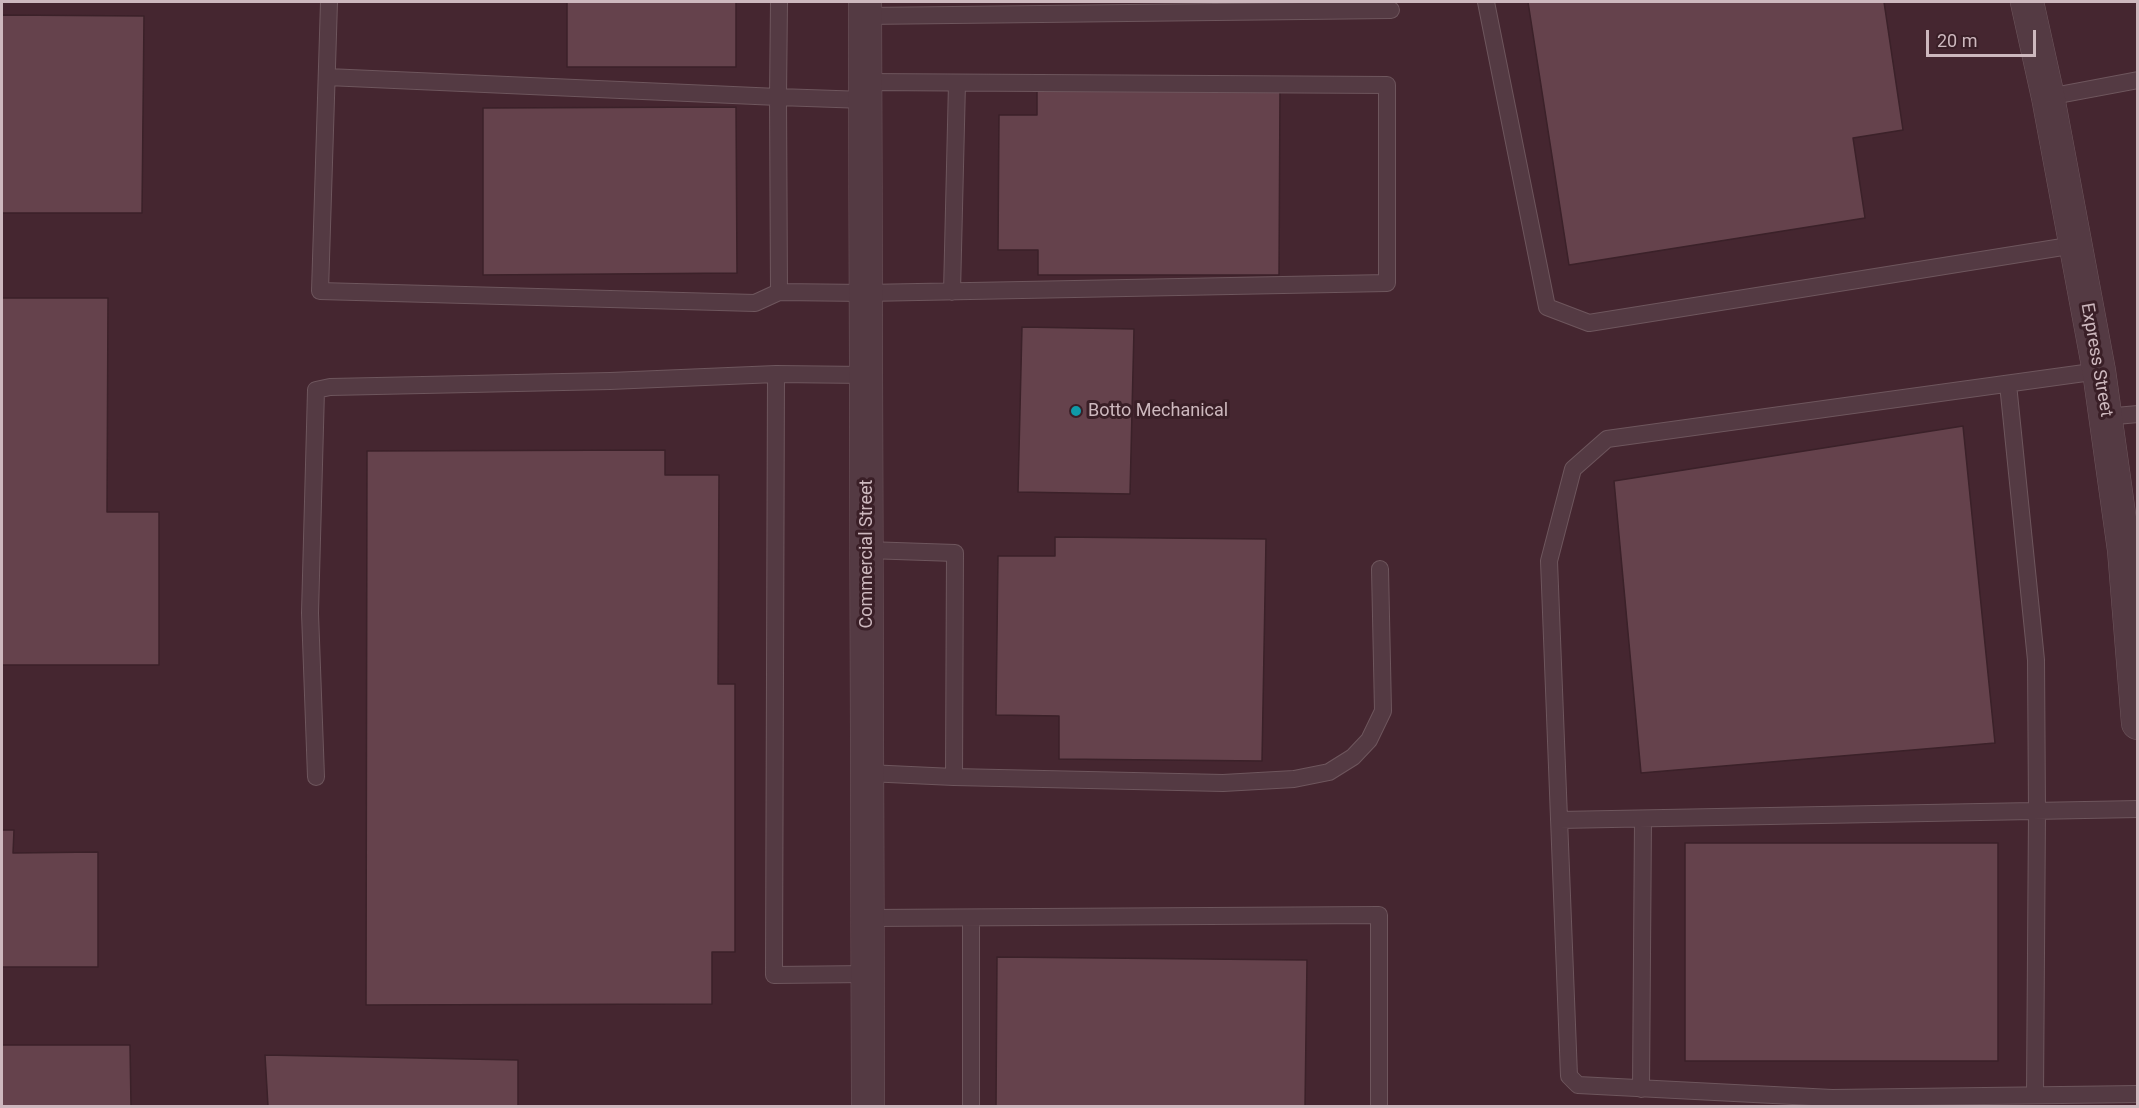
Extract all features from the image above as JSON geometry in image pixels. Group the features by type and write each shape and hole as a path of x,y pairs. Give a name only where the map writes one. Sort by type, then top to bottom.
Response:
{"street":[{"name":"Express Street","path":"2027,2 2048,97 2106,417 2121,486 2138,723"},
{"name":"Commercial Street","path":"865,9 868,1107"}],"lane":[{"path":"327,77 778,97 957,83 1387,86 1388,283 952,292 779,292 755,303 320,291 329,2"},
{"path":"779,2 779,292"},
{"path":"1486,2 1547,307 1589,323 2075,245"},
{"path":"865,9 1237,7 1391,10"},
{"path":"2048,97 2138,80"},
{"path":"952,292 957,83"},
{"path":"2099,371 1607,439 1573,469 1549,561 1569,1076 1578,1085 1832,1098 2138,1095"},
{"path":"776,374 774,975 867,974"},
{"path":"316,777 310,613 316,390 330,387 610,381 776,374 866,375"},
{"path":"2008,384 2036,660 2035,1095"},
{"path":"2106,417 2138,414"},
{"path":"867,550 956,553 954,777"},
{"path":"867,774 1223,783 1294,779 1329,772 1353,757 1369,740 1383,711 1380,569"},
{"path":"1559,820 2138,809"},
{"path":"1641,1089 1643,819"},
{"path":"867,918 1379,915 1379,1107"},
{"path":"971,918 971,1107"}],"building":[{"path":"567,2 736,2 736,67 567,67"},
{"path":"1528,2 1884,2 1903,130 1853,138 1865,218 1569,265"},
{"path":"2,15 144,16 142,213 2,213"},
{"path":"1037,89 1280,90 1279,275 1038,275 1038,250 998,250 999,115 1037,115"},
{"path":"736,107 737,273 483,275 483,108"},
{"path":"2,298 108,298 107,512 159,512 159,665 2,665"},
{"name":"Botto Mechanical","path":"1022,327 1134,329 1130,494 1018,492"},
{"path":"1963,426 1995,743 1641,773 1614,481"},
{"path":"665,450 665,475 719,475 718,684 735,684 735,952 712,952 712,1004 366,1005 367,451"},
{"path":"1055,537 1266,539 1262,761 1059,759 1059,716 996,715 998,556 1055,556"},
{"path":"2,830 14,830 13,853 98,852 98,967 2,967"},
{"path":"1685,843 1998,843 1998,1061 1685,1061"},
{"path":"997,957 1307,960 1305,1106 996,1106"},
{"path":"2,1045 130,1045 131,1106 2,1106"},
{"path":"265,1055 518,1060 518,1106 268,1106"}],"place":[{"name":"Botto Mechanical","path":"1076,411"}]}
